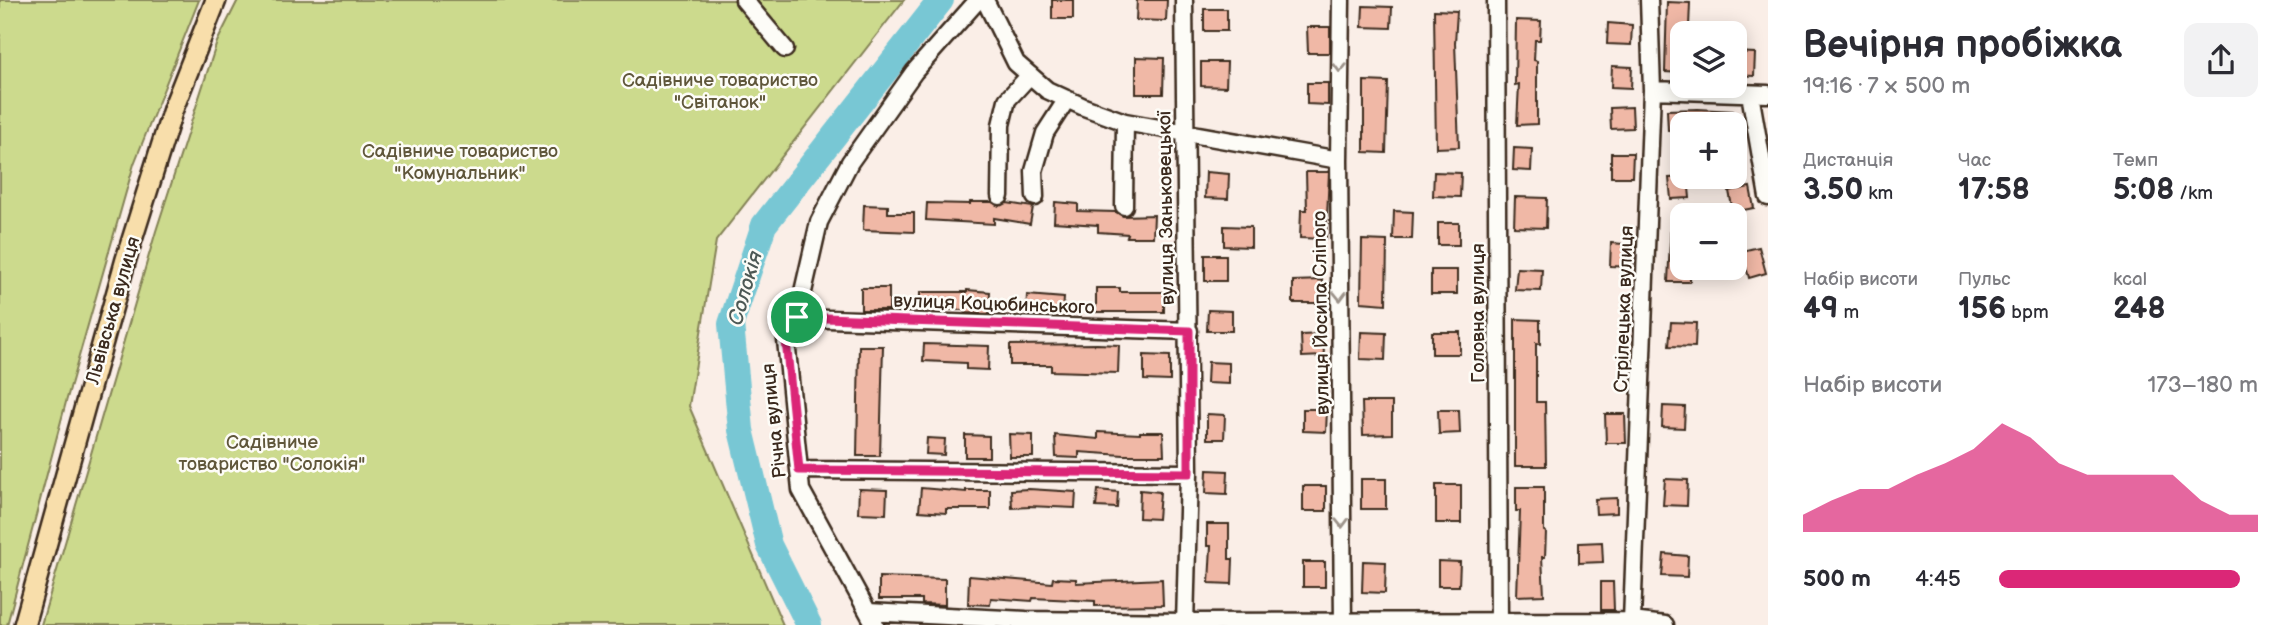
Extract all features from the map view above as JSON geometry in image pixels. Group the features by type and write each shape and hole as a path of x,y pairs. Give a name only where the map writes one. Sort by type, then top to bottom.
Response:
{"main road":[{"name":"Львівська вулиця","path":"24,625 138,222 173,109 216,0"}],"street":[{"path":"744,0 785,49"},
{"name":"Річна вулиця","path":"872,619 801,490 786,340 797,317 819,222 850,162 914,72 978,0"},
{"path":"985,0 1016,63 1047,90 1125,122 1339,160"},
{"name":"вулиця Заньковецької","path":"1184,0 1189,331 1185,623"},
{"name":"вулиця Йосипа Сліпого","path":"1340,0 1343,623"},
{"name":"Головна вулиця","path":"1496,0 1499,623"},
{"name":"Стрілецька вулиця","path":"1632,621 1653,90 1649,0"},
{"path":"1000,196 1001,125 1004,112 1007,100 1030,75"},
{"path":"1653,90 1768,94"},
{"path":"1750,94 1768,197"},
{"path":"1035,197 1034,171 1045,133 1067,99"},
{"path":"1124,206 1125,122"},
{"name":"вулиця Коцюбинського","path":"797,317 1189,331"},
{"path":"799,470 1189,473"},
{"path":"872,619 1185,623 1632,621 1665,625"}],"green space":[{"path":"0,0 199,0 134,164 66,402 7,625 0,625"},
{"path":"238,0 904,0 716,241 689,406 783,625 41,625 156,231 217,42"}],"building":[{"path":"1052,0 1073,0 1073,19 1052,19"},
{"path":"1137,0 1167,0 1166,21 1136,20"},
{"path":"1667,2 1690,3 1689,21 1670,21 1670,72 1665,72"},
{"path":"1363,6 1392,7 1391,28 1362,27"},
{"path":"1204,9 1227,9 1227,31 1204,31"},
{"path":"1434,10 1457,11 1455,43 1459,147 1436,148"},
{"path":"1516,20 1541,21 1540,40 1535,40 1534,60 1537,61 1537,124 1517,125 1519,84 1515,85"},
{"path":"1608,23 1632,25 1631,45 1607,44"},
{"path":"1307,27 1330,27 1330,53 1308,53"},
{"path":"1747,53 1755,53 1754,76 1747,76"},
{"path":"1136,57 1164,58 1163,94 1136,94"},
{"path":"1201,62 1227,62 1226,87 1201,86"},
{"path":"1612,66 1632,67 1631,88 1611,87"},
{"path":"1364,81 1388,82 1386,153 1364,152"},
{"path":"1307,83 1328,83 1328,105 1307,104"},
{"path":"1632,107 1633,128 1611,129 1610,108"},
{"path":"1667,110 1733,112 1670,112 1668,131"},
{"path":"1514,148 1532,149 1531,171 1513,170"},
{"path":"1611,153 1633,153 1632,177 1611,177"},
{"path":"1206,172 1229,174 1228,199 1205,198"},
{"path":"1306,172 1329,172 1326,239 1300,238 1301,210 1307,210"},
{"path":"1434,172 1461,173 1460,197 1433,196"},
{"path":"1750,187 1754,208 1747,209 1747,203 1731,203 1729,191"},
{"path":"1670,189 1689,189 1690,198 1671,199"},
{"path":"1515,197 1547,198 1546,228 1514,227"},
{"path":"970,202 1033,207 1030,224 994,218 994,224 926,220 927,203"},
{"path":"1055,202 1078,204 1078,211 1116,212 1123,216 1154,215 1153,237 1127,237 1128,234 1098,232 1098,225 1054,222"},
{"path":"864,205 888,206 888,213 914,213 914,232 863,230"},
{"path":"1394,211 1413,212 1412,239 1393,239"},
{"path":"1438,223 1459,223 1459,245 1438,245"},
{"path":"1224,226 1251,227 1251,247 1224,246"},
{"path":"1362,240 1387,241 1386,304 1361,302"},
{"path":"1670,241 1670,280 1690,282 1668,282"},
{"path":"1611,243 1635,245 1633,267 1610,266"},
{"path":"1759,247 1766,273 1749,278 1747,250"},
{"path":"1205,255 1226,255 1226,281 1205,281"},
{"path":"1517,268 1542,269 1541,291 1515,290"},
{"path":"1431,270 1457,270 1457,294 1431,294"},
{"path":"1322,280 1323,303 1293,303 1293,281"},
{"path":"861,288 889,288 889,310 861,310"},
{"path":"1096,288 1120,288 1120,292 1164,292 1164,312 1096,312"},
{"path":"920,292 990,292 989,314 965,313 965,310 920,309"},
{"path":"1027,295 1064,298 1063,311 1026,309"},
{"path":"1208,310 1232,311 1232,331 1207,331"},
{"path":"1515,319 1540,320 1540,344 1536,343 1536,402 1545,402 1546,466 1515,466"},
{"path":"1671,322 1696,323 1695,347 1669,346"},
{"path":"1361,332 1386,333 1385,360 1360,359"},
{"path":"1432,332 1460,332 1460,354 1432,354"},
{"path":"1323,334 1324,356 1302,357 1301,335"},
{"path":"924,344 989,346 988,370 966,369 966,363 923,361"},
{"path":"1010,345 1119,345 1118,373 1051,371 1051,365 1010,365"},
{"path":"859,346 883,346 880,456 857,456"},
{"path":"1144,355 1170,356 1170,381 1144,380"},
{"path":"1208,362 1229,363 1229,384 1207,383"},
{"path":"1362,402 1392,402 1392,434 1363,435"},
{"path":"1663,406 1685,407 1684,428 1662,427"},
{"path":"1303,409 1327,409 1326,432 1303,431"},
{"path":"1438,410 1459,410 1460,433 1439,434"},
{"path":"1207,414 1225,415 1224,439 1207,439"},
{"path":"1605,414 1625,414 1626,443 1606,443"},
{"path":"1098,432 1163,432 1164,455 1079,452 1079,458 1056,457 1055,435 1098,439"},
{"path":"1009,434 1033,435 1033,457 1010,457"},
{"path":"965,435 989,436 989,457 965,457"},
{"path":"927,438 945,439 944,455 926,454"},
{"path":"1207,470 1228,471 1227,494 1206,493"},
{"path":"1361,479 1386,479 1386,509 1361,509"},
{"path":"1665,479 1688,480 1687,506 1663,505"},
{"path":"1436,485 1461,485 1461,523 1436,523"},
{"path":"1303,486 1326,486 1326,511 1303,511"},
{"path":"1516,487 1544,487 1544,595 1517,596 1520,511 1516,511"},
{"path":"921,488 966,492 990,490 990,509 946,509 946,513 919,511"},
{"path":"859,489 887,490 886,514 858,513"},
{"path":"1011,490 1076,492 1075,508 1012,508"},
{"path":"1098,490 1118,492 1117,508 1096,507"},
{"path":"1140,490 1160,492 1158,519 1139,518"},
{"path":"1617,498 1617,513 1596,514 1595,499"},
{"path":"1207,524 1229,524 1229,559 1233,559 1232,584 1209,583 1211,546 1207,546"},
{"path":"1602,542 1603,562 1579,563 1579,543"},
{"path":"1664,554 1688,556 1687,577 1662,576"},
{"path":"1363,561 1386,562 1385,593 1362,592"},
{"path":"1438,561 1460,562 1459,586 1438,586"},
{"path":"1303,562 1325,562 1325,587 1303,587"},
{"path":"969,576 1052,583 1053,578 1076,579 1076,583 1162,579 1163,605 1095,606 1095,601 1033,598 1032,601 991,598 990,605 968,604"},
{"path":"879,577 945,579 945,605 922,604 922,599 879,599"},
{"path":"1601,582 1613,582 1614,610 1601,610"}],"waterway":[{"name":"Солокія","path":"809,625 769,545 741,430 731,324 764,225 941,0"}],"route":[{"path":"797,317 1189,331 1189,473 799,470 786,340 797,317"}],"park label":[{"name":"Садівниче товариство \"Світанок\"","path":"720,90"},
{"name":"Садівниче товариство \"Комунальник\"","path":"460,161"},
{"name":"Садівниче товариство \"Солокія\"","path":"272,452"}]}
